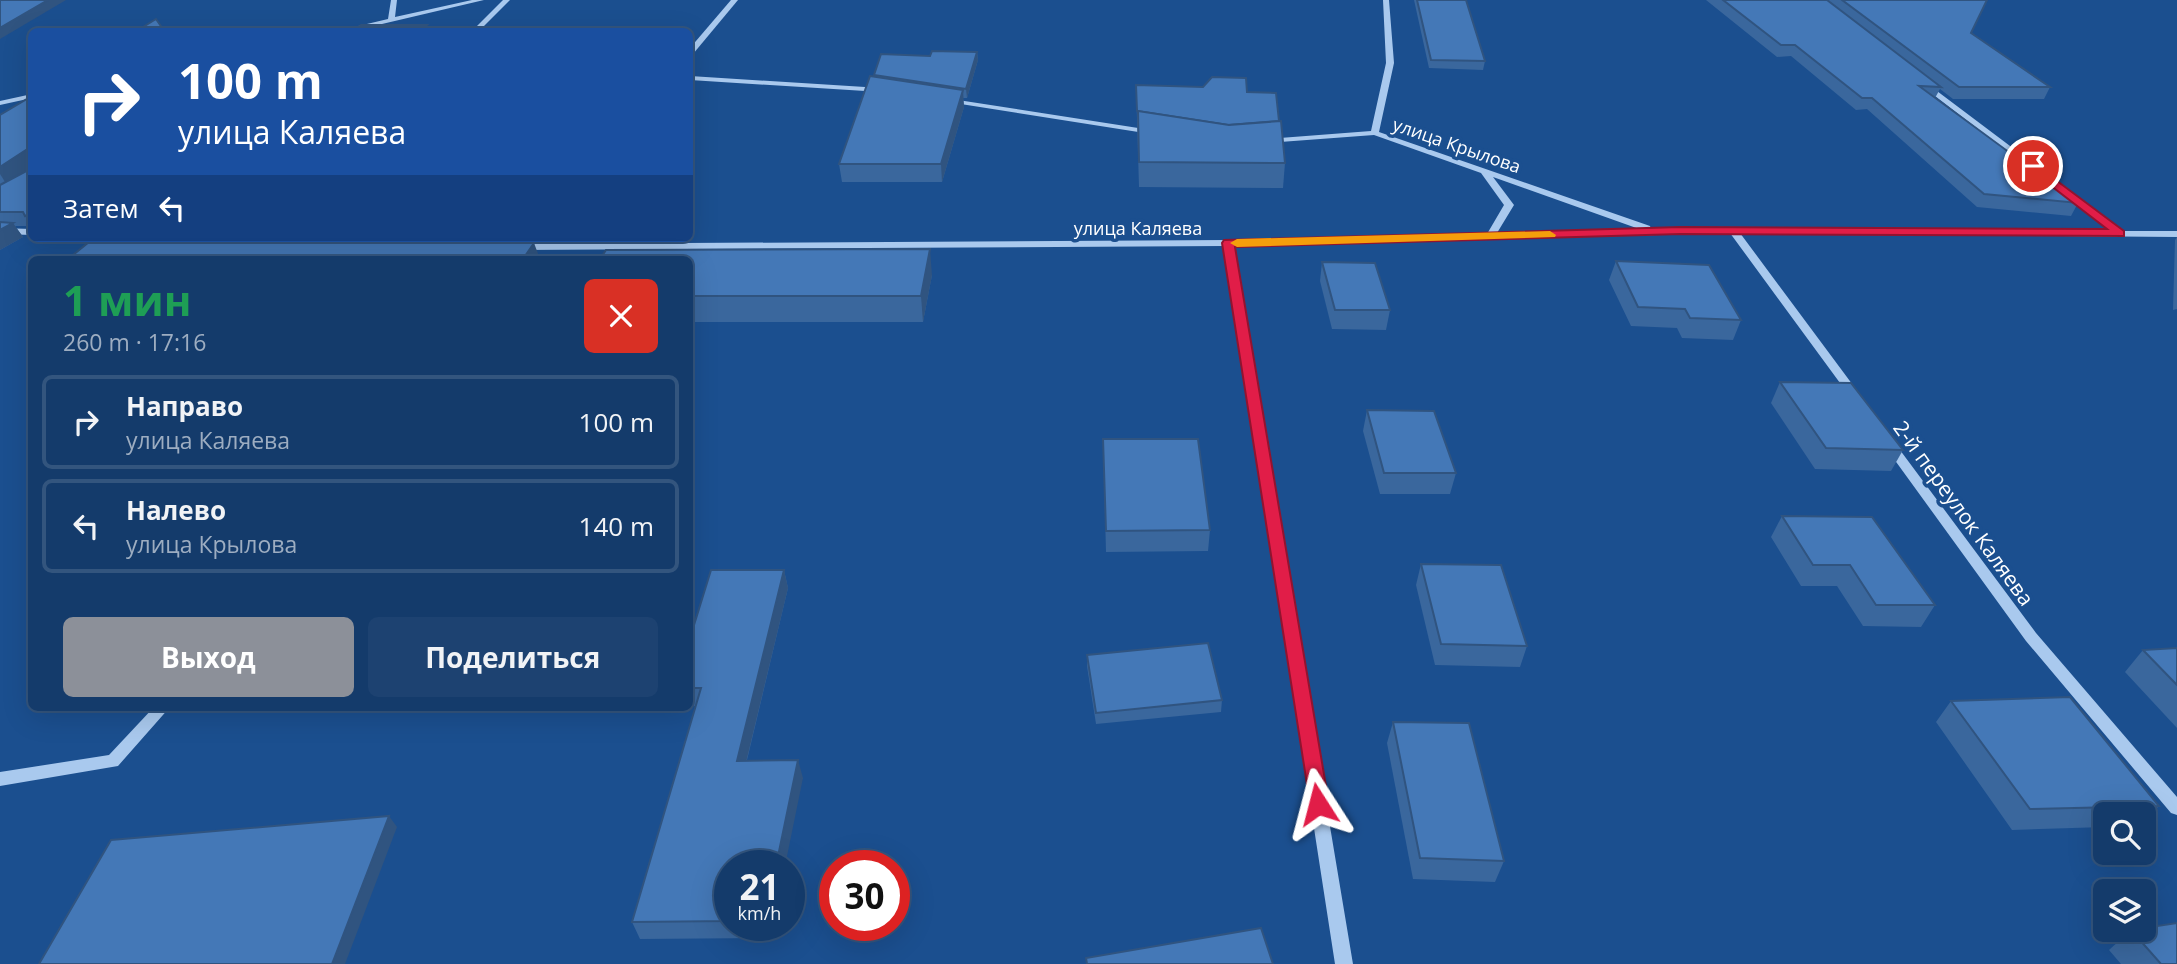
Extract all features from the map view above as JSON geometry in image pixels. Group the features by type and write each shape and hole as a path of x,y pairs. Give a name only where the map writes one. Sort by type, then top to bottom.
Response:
{"street":[{"path":"391,20 394,0"},
{"path":"355,28 481,0"},
{"path":"478,28 507,0"},
{"path":"693,49 735,0"},
{"name":"улица Крылова","path":"1386,0 1390,63 1375,133 1655,231"},
{"path":"1913,75 2120,233"},
{"path":"693,78 886,91"},
{"path":"0,103 28,97"},
{"path":"940,99 1158,133"},
{"path":"1254,142 1375,133"},
{"path":"1483,171 1509,205 1490,237"},
{"path":"1733,230 1862,406"},
{"name":"улица Каляева","path":"507,247 1228,243 1733,230 2177,234"},
{"path":"0,231 28,232"},
{"path":"354,242 384,243"},
{"path":"521,247 525,242"},
{"path":"1228,243 1344,964"},
{"path":"585,256 594,247"},
{"name":"2-й переулок Каляева","path":"1878,428 2031,637 2177,808"},
{"path":"0,779 113,761 159,711"}],"building":[{"path":"0,0 48,0 0,28"},
{"path":"1417,0 1466,0 1485,61 1431,60"},
{"path":"1723,0 1827,0 1941,87 1919,86 2078,203 1984,194 1872,98 1862,98 1795,45 1781,45"},
{"path":"1842,0 1987,0 1971,33 2050,87 1959,87"},
{"path":"156,19 162,28 141,28"},
{"path":"361,25 427,25 424,28 358,28"},
{"path":"932,51 977,52 966,89 874,75 881,54 930,56"},
{"path":"870,76 963,90 941,164 839,164"},
{"path":"1212,77 1246,78 1247,92 1276,93 1279,121 1228,125 1137,111 1136,85 1203,87"},
{"path":"28,98 28,149 0,167 0,115"},
{"path":"1138,111 1229,125 1281,121 1285,163 1139,162"},
{"path":"28,170 28,214 0,212 0,185"},
{"path":"0,222 13,223 0,230"},
{"path":"89,242 534,243 525,256 72,256"},
{"path":"930,249 921,296 693,296 693,256 602,256 606,250"},
{"path":"1616,261 1709,265 1741,320 1690,318 1685,309 1638,307"},
{"path":"1322,262 1375,263 1390,310 1335,310"},
{"path":"1780,382 1851,383 1903,450 1826,448"},
{"path":"1367,410 1434,411 1456,473 1384,473"},
{"path":"1103,439 1198,439 1210,530 1106,531"},
{"path":"1782,516 1872,517 1935,605 1876,605 1850,565 1813,565"},
{"path":"1421,564 1501,565 1527,646 1441,644"},
{"path":"711,570 784,570 737,761 798,760 779,850 714,850 714,921 632,922 701,688 693,688 693,628"},
{"path":"1208,643 1222,700 1096,713 1087,655"},
{"path":"2177,648 2177,685 2143,650"},
{"path":"2070,697 2156,802 2093,802 2093,808 2030,809 1951,701"},
{"path":"1393,722 1469,723 1504,861 1420,858"},
{"path":"389,816 332,964 39,964 111,840"},
{"path":"2177,923 2177,964 2161,964 2142,942 2156,942 2156,926"},
{"path":"1261,928 1273,964 1087,964 1086,958"}],"slow traffic":[{"path":"1237,243 1550,235"}],"route":[{"path":"1318,804 1228,243 1733,230 2120,233 2033,166"}]}
